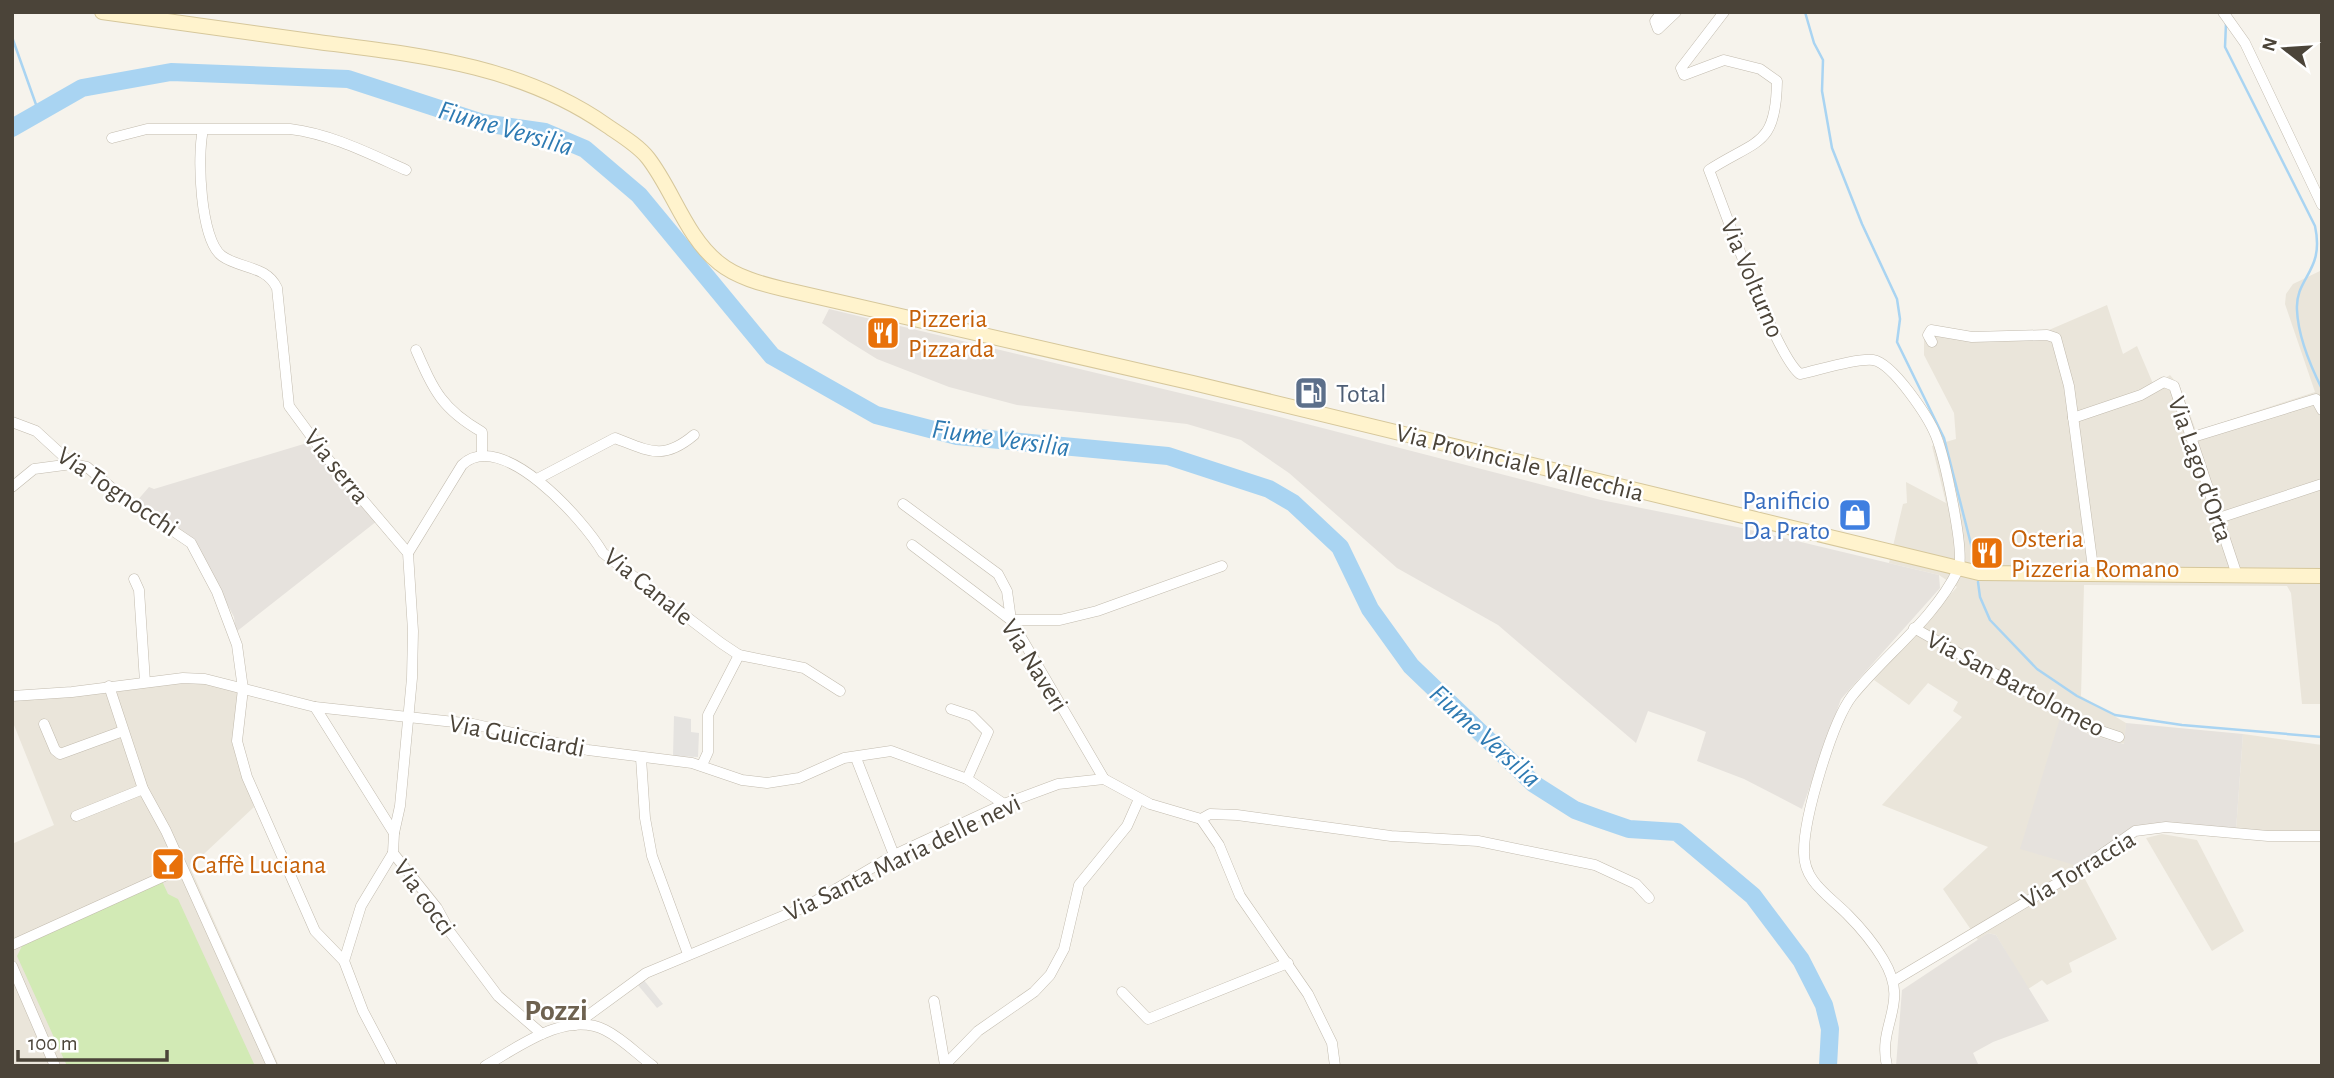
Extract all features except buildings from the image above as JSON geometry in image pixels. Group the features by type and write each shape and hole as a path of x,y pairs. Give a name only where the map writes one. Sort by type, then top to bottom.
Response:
{"main road":[{"name":"Via Provinciale Vallecchia","path":"102,12 469,64 514,77 553,94 605,124 646,156 690,228 719,263 757,282 1176,379 1979,573 2322,576"}],"street":[{"path":"1662,12 1655,21 1658,29 1676,12"},
{"name":"Via Volturno","path":"1724,12 1681,68 1684,75 1724,61 1760,69 1777,81 1776,110 1761,141 1709,170 1768,317 1792,368 1800,374 1873,360 1885,365 1902,382 1936,435 1961,548 1959,569"},
{"path":"2226,16 2245,43 2322,205"},
{"path":"112,138 147,130 290,129 313,132 406,170"},
{"name":"Via serra","path":"203,130 203,205 209,238 213,248 222,256 273,279 277,288 289,406 328,459 408,553"},
{"path":"1932,342 1928,338 1931,330 1972,337 2048,335 2056,338 2069,386 2094,575"},
{"path":"394,833 400,806 413,631 408,553 463,465 471,457 482,455 482,432 457,417 442,403 416,350"},
{"name":"Via Lago d'Orta","path":"2073,418 2141,395 2168,382 2174,386 2237,575"},
{"path":"2193,437 2315,399 2322,410"},
{"name":"Via Tognocchi","path":"12,422 36,431 72,464 87,467 120,495 191,543 217,592 237,645 243,689 236,733 247,777 315,931 344,961 363,1011 392,1066"},
{"path":"537,479 615,438 662,453 678,448 694,435"},
{"name":"Via Canale","path":"482,455 493,454 537,479 592,534 603,553 739,655 804,668 840,691"},
{"path":"12,487 34,469 72,464"},
{"path":"2219,517 2322,484"},
{"path":"902,504 998,574 1007,590 1011,620 1060,620 1097,611 1222,566"},
{"name":"Via Naveri","path":"912,545 1011,620 1104,779"},
{"name":"Via San Bartolomeo","path":"1895,980 1881,956 1849,916 1812,881 1806,870 1804,852 1813,799 1836,728 1850,698 1914,628 1959,569"},
{"path":"134,579 138,590 145,682"},
{"name":"Via San Bartolomeo","path":"1914,628 2089,727 2119,737"},
{"path":"702,765 708,752 708,715 739,655"},
{"name":"Via Guicciardi","path":"12,696 72,692 145,682 205,679 315,707 473,724 538,740 641,758 702,765 742,780 781,783 844,758 891,751 967,779 1004,804"},
{"path":"108,686 143,789 272,1066"},
{"name":"Via cocci","path":"315,707 394,833 393,853 437,908 450,932 498,996 542,1034"},
{"path":"951,709 972,716 988,732 967,779"},
{"path":"44,724 55,750 60,754 123,731"},
{"path":"641,758 645,818 652,856 688,954"},
{"path":"856,758 894,855"},
{"path":"1104,779 1139,799 1201,819 1219,845 1240,897 1288,963 1321,1018 1332,1043 1335,1066"},
{"name":"Via Santa Maria delle nevi","path":"575,1025 637,979 688,954 807,906 894,855 1004,804 1058,784 1104,779"},
{"path":"76,816 143,789"},
{"path":"945,1065 978,1031 1034,992 1050,975 1064,950 1079,885 1127,826 1139,799"},
{"path":"1201,819 1210,814 1237,816 1391,836 1478,841 1595,865 1636,884 1649,898"},
{"name":"Via Torraccia","path":"1895,980 2078,871 2135,831 2166,827 2269,836 2322,836"},
{"path":"344,961 361,906 393,853"},
{"path":"12,945 182,868"},
{"path":"1122,992 1147,1019 1288,963"},
{"path":"12,966 55,1066"},
{"path":"1887,1066 1884,1044 1896,1001 1895,980"},
{"path":"934,1001 945,1065"},
{"path":"485,1066 542,1034 575,1025 604,1029 653,1066"}],"shaded area":[{"path":"2322,270 2322,704 2302,704 2291,593 2287,586 2084,585 2081,696 2126,723 2125,744 2088,734 2061,719 2078,866 2117,939 2069,963 2072,972 2047,985 2042,980 2028,989 1996,935 1988,933 1978,940 1943,889 1988,847 1882,805 1962,717 1953,711 1958,702 1928,683 1909,705 1874,680 1957,587 1939,575 1889,563 1903,504 1907,503 1906,482 1946,503 1932,446 1956,439 1954,413 1924,355 1924,334 2042,333 2107,305 2123,354 2137,346 2154,386 2170,375 2180,387 2196,431 2315,392 2285,304 2286,294 2293,284"},
{"path":"829,309 1272,415 1601,500 1742,528 1939,575 1940,588 1841,699 1802,809 1744,779 1697,761 1706,732 1696,728 1648,711 1636,743 1498,625 1397,568 1289,473 1241,440 1187,424 1017,405 949,387 877,359 848,341 822,323"},
{"path":"307,443 377,521 236,632 234,617 195,543 160,514 155,517 136,502 149,487 154,489"},
{"path":"186,682 204,683 240,693 235,746 254,807 190,867 279,1066 12,1066 12,844 54,825 12,720 12,701"},
{"path":"674,716 691,719 691,732 699,733 698,757 673,756"},
{"path":"2060,718 2088,734 2124,744 2126,723 2243,734 2236,830 2130,830 2078,866 2020,849"},
{"path":"2243,734 2322,745 2322,831 2278,833 2236,830"},
{"path":"2162,834 2197,840 2244,931 2212,951 2146,838"},
{"path":"1988,933 1996,935 2049,1021 1993,1042 1973,1053 1979,1066 1896,1066 1902,990"},
{"path":"643,979 663,1004 657,1008 637,984"}],"green space":[{"path":"162,881 168,894 178,899 255,1066 67,1066 17,956 22,946"}],"waterway":[{"path":"1805,12 1814,43 1823,60 1822,91 1832,148 1862,224 1897,299 1900,319 1897,342 1944,438 1976,564"},
{"path":"2226,23 2225,47 2315,226 2316,254 2300,289 2297,310 2306,351 2322,389"},
{"path":"12,37 39,113"},
{"name":"Fiume Versilia","path":"12,128 82,88 171,72 348,79 483,123 545,132 585,149 639,195 772,356 876,415 957,436 1168,456 1269,489 1293,503 1340,547 1370,609 1411,666 1534,784 1575,810 1629,829 1677,832 1753,896 1801,960 1824,1005 1830,1029 1828,1066"},
{"path":"1978,582 1980,597 1990,620 2037,669 2077,696 2115,715 2182,725 2322,737"}],"place":[{"name":"Pizzeria Pizzarda","path":"883,333"},
{"name":"Total","path":"1311,393"},
{"name":"Panificio Da Prato","path":"1855,515"},
{"name":"Osteria Pizzeria Romano","path":"1987,553"},
{"name":"Caffè Luciana","path":"168,864"}],"district":[{"name":"Pozzi","path":"556,1010"}]}
